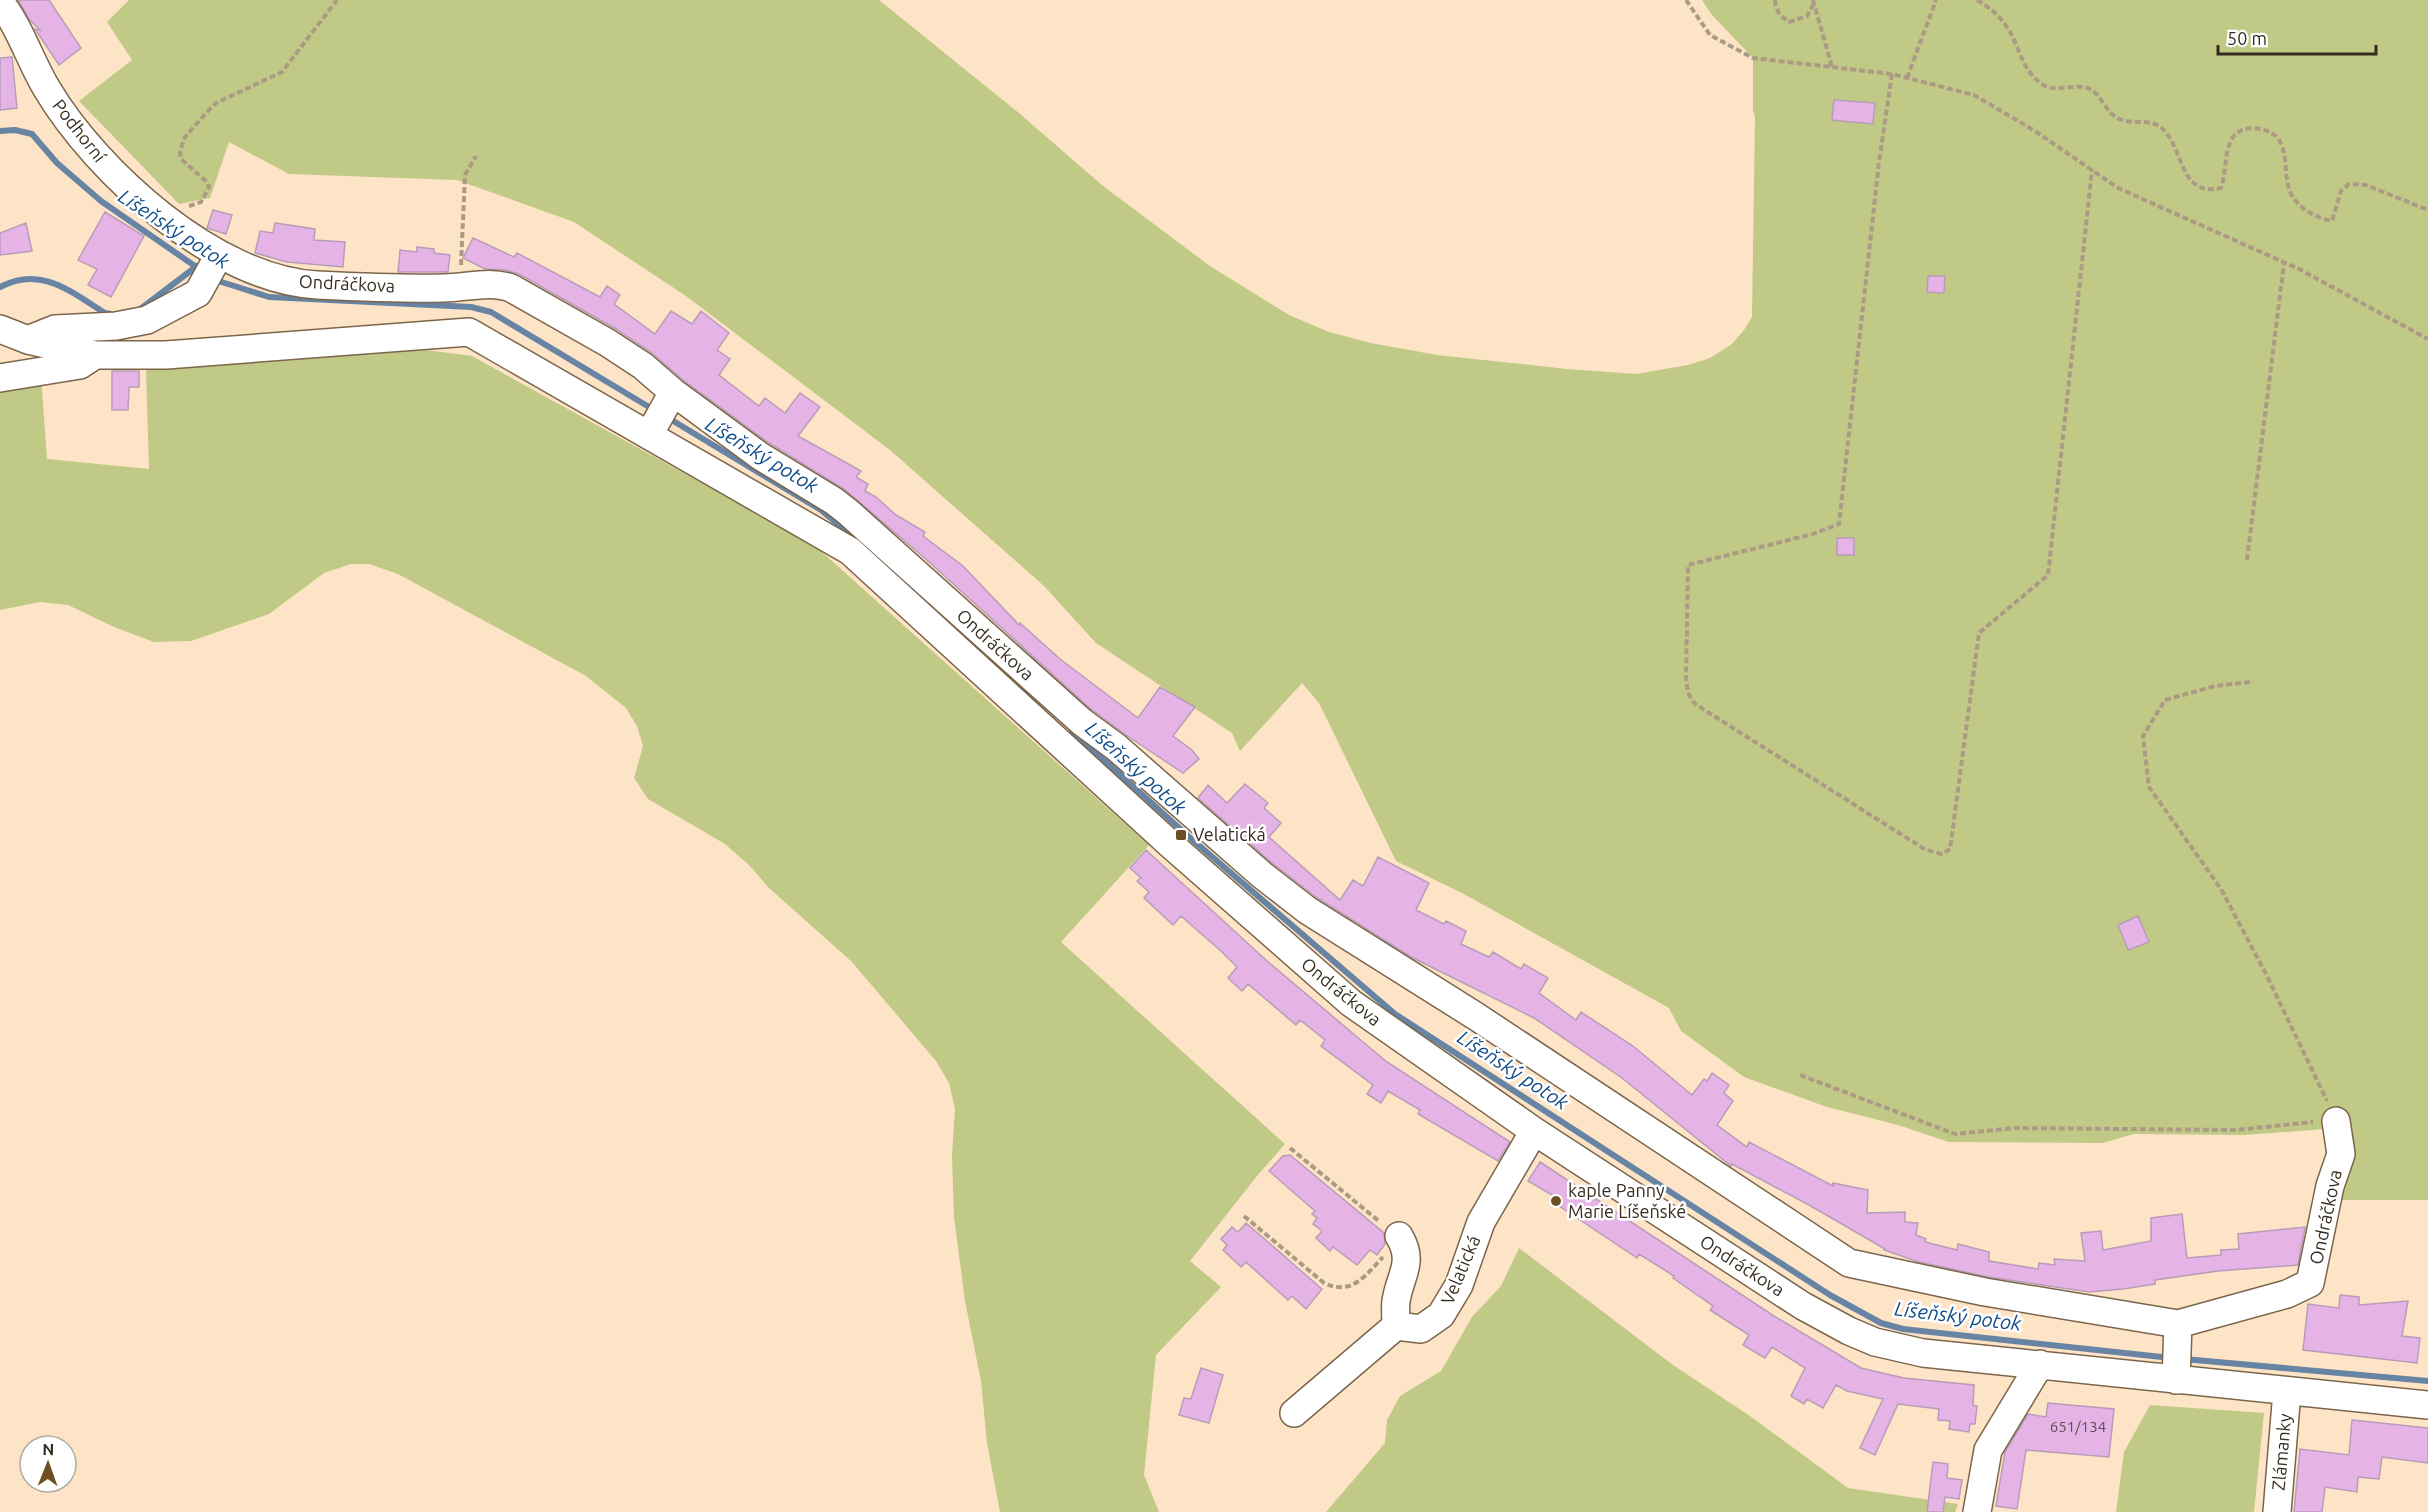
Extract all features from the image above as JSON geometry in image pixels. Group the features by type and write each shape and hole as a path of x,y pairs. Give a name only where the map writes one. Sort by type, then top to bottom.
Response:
{"street":[{"name":"Podhorní","path":"0,2 47,89 73,128 120,180 182,229 211,270"},
{"name":"Ondráčkova","path":"211,270 261,273 308,284 446,288 488,284 511,288 608,343 643,366 661,414 850,551 1294,926 1477,1017 1850,1263 1985,1292 2177,1353 2287,1391 2428,1405"},
{"path":"27,340 55,329 116,326 147,320 181,304 211,270"},
{"name":"Ondráčkova","path":"0,329 27,340 95,355 165,355 469,332 760,456 848,512 1082,722 1116,747 1262,875 1294,926 1351,1003 1534,1131 1803,1305 1882,1344 1902,1349 2040,1364 2177,1353 2310,1284 2330,1186 2341,1154 2324,1122"},
{"path":"0,378 80,365 95,355"},
{"name":"Velatická","path":"1396,1326 1421,1329 1441,1315 1459,1285 1481,1222 1534,1131"},
{"path":"1294,1413 1396,1326 1396,1302 1406,1271 1407,1255 1399,1236"},
{"path":"1977,1512 1988,1450 2040,1364"},
{"name":"Zlámanky","path":"2277,1512 2287,1391"}],"path":[{"path":"182,229 188,218 189,206 201,202 209,190 207,182 181,159 180,151 185,137 216,103 282,72 337,0"},
{"path":"1686,0 1710,35 1753,58 1892,74 1974,95 2035,131 2118,188 2284,263 2428,339"},
{"path":"1775,0 1775,7 1789,22 1807,16 1813,1"},
{"path":"1907,78 1936,0"},
{"path":"1977,0 1995,12 2009,29 2019,56 2039,82 2054,90 2085,87 2097,93 2112,114 2126,123 2153,123 2162,128 2176,151 2187,178 2197,185 2211,190 2221,188 2224,178 2224,155 2233,135 2245,128 2263,129 2278,139 2286,161 2287,183 2292,195 2303,208 2317,217 2332,221 2341,191 2349,184 2366,185 2428,210"},
{"path":"1813,1 1832,67"},
{"path":"1892,74 1879,162 1839,524 1813,534 1688,565 1686,679 1688,693 1695,704 1926,850 1942,854 1950,849 1979,633 2048,575 2092,170"},
{"path":"463,286 461,259 465,175 476,156"},
{"path":"2247,560 2284,263"},
{"path":"1800,1075 1955,1134 2015,1128 2236,1130 2324,1122 2266,974 2221,889 2149,787 2143,736 2165,700 2214,686 2250,682"},
{"path":"1244,1216 1324,1283 1340,1289 1361,1279 1399,1236 1290,1148"}],"green space":[{"path":"129,0 879,0 1019,113 1103,186 1210,266 1289,315 1329,332 1371,343 1437,355 1636,374 1688,365 1710,358 1732,344 1752,317 1755,117 1753,58 1712,15 1702,0 2428,0 2428,1200 2333,1200 2325,1129 2244,1135 2134,1134 2103,1143 1949,1142 1898,1125 1827,1107 1744,1077 1681,1031 1669,1008 1462,893 1396,861 1319,703 1302,683 1240,751 1232,733 1096,643 1044,586 890,450 686,296 574,222 457,180 289,174 229,142 210,198 179,204 79,101 132,60 107,22"},
{"path":"411,348 472,356 814,545 1149,845 1061,942 1285,1144 1190,1261 1221,1287 1156,1355 1144,1475 1159,1512 1000,1512 987,1443 981,1381 965,1301 954,1217 952,1154 955,1109 949,1083 936,1061 852,962 769,888 750,866 725,844 648,799 634,778 643,746 637,726 626,708 586,676 398,574 369,564 351,564 324,573 269,614 191,641 154,642 114,627 68,605 40,602 0,610 0,384 41,376 47,459 149,469 146,369"},
{"path":"1519,1248 1673,1365 1750,1416 1848,1488 1958,1504 1955,1512 1326,1512 1385,1443 1387,1420 1400,1396 1441,1371 1472,1317 1501,1286"},
{"path":"2150,1405 2264,1413 2254,1512 2116,1512 2124,1452"}],"building":[{"path":"18,0 49,0 81,48 59,65 35,29 40,30 29,19"},
{"path":"12,57 17,108 0,110 0,58"},
{"path":"1834,100 1875,103 1873,124 1832,120"},
{"path":"213,210 232,215 226,234 207,228"},
{"path":"105,212 144,236 111,297 88,285 97,269 78,260"},
{"path":"26,223 32,251 0,255 0,233"},
{"path":"275,223 315,229 314,240 345,242 343,267 287,262 255,253 260,231 273,233"},
{"path":"473,238 514,257 517,253 600,297 607,286 620,295 614,304 655,334 671,311 692,324 701,311 729,333 717,350 730,359 719,375 759,406 765,398 785,413 800,393 820,407 798,436 861,471 856,477 868,484 865,491 876,497 896,515 925,532 923,536 963,566 1019,625 1020,623 1060,659 1138,718 1160,687 1195,707 1173,736 1192,750 1199,759 1183,773 1126,735 1092,710 928,561 844,489 769,443 683,380 652,353 616,329 519,274 505,270 485,269 463,258"},
{"path":"417,247 434,249 434,253 450,255 448,272 398,272 400,250 417,252"},
{"path":"1928,276 1945,276 1944,293 1927,292"},
{"path":"112,371 139,371 139,387 129,387 128,410 112,410"},
{"path":"1837,538 1854,538 1854,555 1837,555"},
{"path":"1245,784 1268,803 1264,808 1281,823 1269,837 1340,900 1353,880 1363,886 1378,857 1429,883 1416,910 1444,924 1446,921 1466,931 1461,944 1489,957 1493,952 1521,969 1524,964 1548,978 1539,993 1576,1020 1581,1012 1633,1046 1692,1095 1704,1079 1707,1081 1712,1073 1729,1085 1724,1093 1733,1101 1717,1125 1747,1147 1749,1142 1833,1186 1833,1183 1868,1190 1867,1213 1905,1212 1905,1222 1918,1223 1916,1235 1926,1239 1925,1242 1957,1250 1958,1244 1989,1252 1989,1261 2038,1269 2039,1263 2055,1265 2054,1259 2085,1261 2081,1233 2101,1231 2103,1250 2151,1241 2151,1218 2182,1214 2187,1258 2221,1255 2221,1250 2239,1249 2238,1234 2305,1227 2298,1265 2218,1271 2155,1280 2155,1284 2089,1292 1988,1277 1919,1262 1884,1250 1809,1205 1732,1164 1731,1166 1622,1078 1534,1018 1411,957 1316,897 1272,863 1198,798 1208,785 1227,803"},
{"path":"1146,850 1267,961 1387,1062 1510,1142 1498,1161 1418,1114 1420,1110 1388,1091 1381,1103 1367,1094 1373,1085 1321,1046 1325,1040 1300,1020 1296,1025 1248,984 1242,991 1228,978 1237,967 1222,952 1181,916 1173,925 1144,898 1149,892 1137,881 1141,878 1130,868"},
{"path":"2138,916 2149,942 2128,950 2118,925"},
{"path":"1290,1155 1384,1233 1385,1244 1377,1255 1370,1250 1357,1265 1333,1247 1330,1251 1316,1238 1322,1231 1313,1224 1317,1218 1312,1214 1315,1211 1269,1171 1283,1156"},
{"path":"1540,1162 1774,1316 1861,1368 1904,1378 1974,1385 1973,1405 1977,1406 1975,1424 1970,1424 1969,1432 1949,1429 1950,1421 1938,1420 1939,1409 1898,1404 1875,1455 1860,1448 1883,1399 1847,1391 1836,1385 1823,1408 1807,1399 1804,1404 1791,1396 1805,1368 1772,1347 1765,1358 1743,1345 1749,1335 1710,1310 1713,1306 1673,1278 1674,1276 1639,1254 1637,1258 1550,1200 1554,1196 1528,1181"},
{"path":"1246,1223 1322,1289 1306,1309 1292,1296 1288,1300 1246,1262 1241,1267 1223,1250 1227,1245 1221,1239 1232,1227 1238,1232"},
{"path":"2340,1295 2359,1297 2359,1305 2408,1301 2402,1336 2420,1338 2417,1363 2303,1350 2308,1304 2339,1308"},
{"path":"1201,1368 1223,1375 1209,1423 1179,1415 1184,1398 1191,1399"},
{"path":"2048,1403 2114,1409 2109,1457 2026,1450 2017,1509 1996,1506 2005,1452 2028,1414 2046,1417"},
{"path":"2352,1420 2428,1428 2428,1463 2382,1457 2379,1479 2358,1477 2357,1492 2325,1487 2322,1512 2294,1512 2300,1449 2349,1455"},
{"path":"1933,1462 1948,1464 1947,1478 1962,1480 1959,1499 1945,1497 1943,1512 1927,1512"}],"waterway":[{"name":"Líšeňský potok","path":"0,131 15,130 32,134 57,163 101,201 202,271"},
{"path":"139,310 197,266"},
{"name":"Líšeňský potok","path":"212,279 269,297 471,307 491,312 654,410"},
{"path":"0,287 15,281 42,280 68,290 105,313 111,314"},
{"name":"Líšeňský potok","path":"665,416 821,510 858,541"},
{"name":"Líšeňský potok","path":"886,566 977,646"},
{"name":"Líšeňský potok","path":"1072,731 1188,836 1395,1014 1830,1295 1881,1323 1903,1329 2171,1358"},
{"name":"Líšeňský potok","path":"2184,1359 2428,1381"}],"place":[{"name":"Velatická","path":"1181,835"},
{"name":"kaple Panny Marie Líšeňské","path":"1556,1201"}]}
